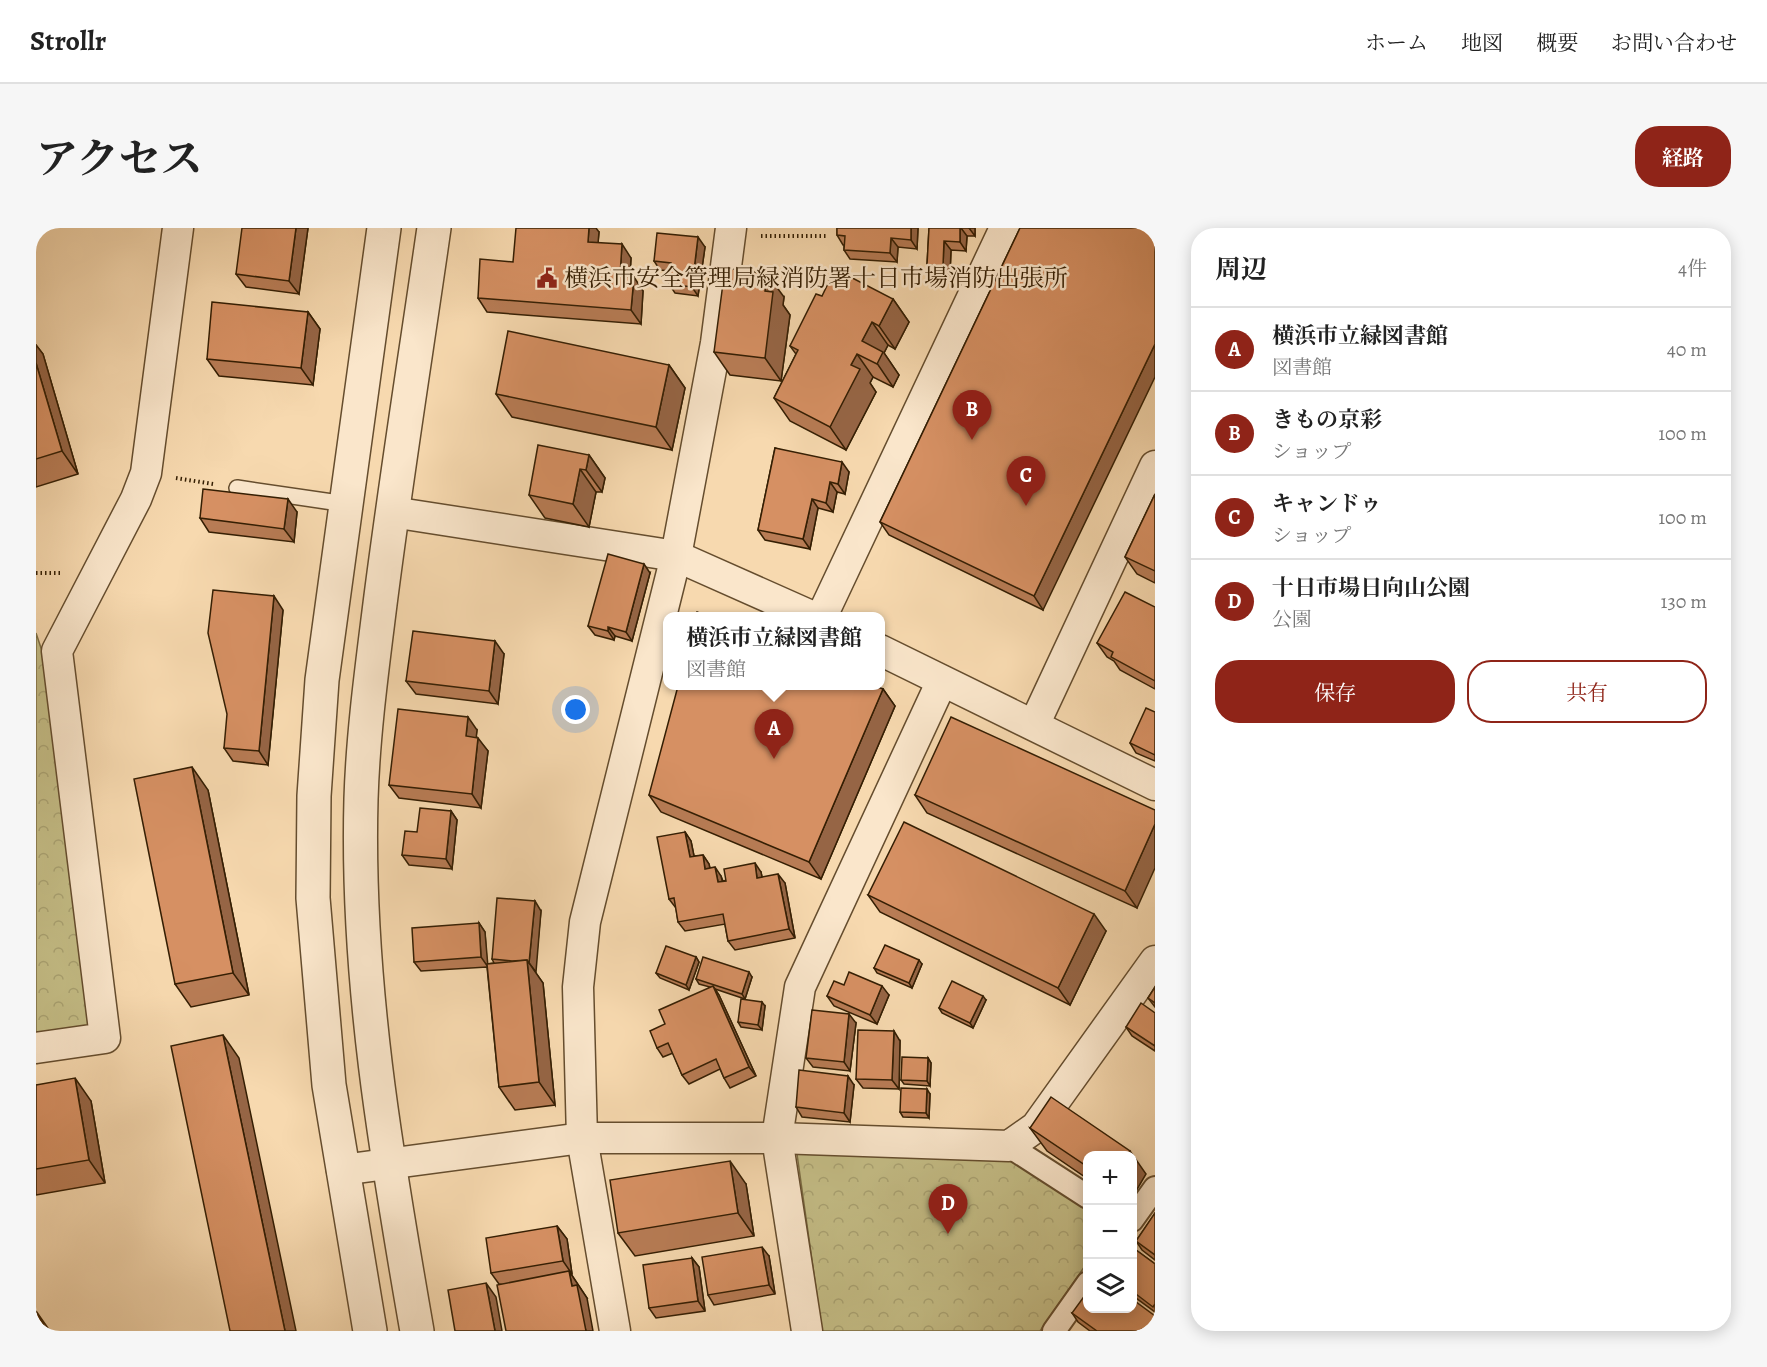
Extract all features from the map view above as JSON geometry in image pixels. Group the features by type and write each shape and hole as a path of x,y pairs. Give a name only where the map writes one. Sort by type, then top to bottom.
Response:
{"street":[{"path":"36,1048 105,1038 57,651 146,473 177,228"},
{"path":"824,612 1005,228"},
{"path":"370,1331 329,1085 313,887 314,796 322,680 383,232 433,235 392,512 371,680 361,797 365,966 374,1074 387,1163 417,1331"},
{"path":"615,1331 582,1138 578,987 585,922 676,556 716,343 731,232"},
{"path":"1034,725 1155,466"},
{"path":"392,512 676,556 802,612"},
{"path":"885,652 1155,785"},
{"path":"807,1331 777,1138 800,987 942,681"},
{"path":"1009,1146 1036,1127 1155,961"},
{"path":"342,1170 582,1138 777,1138 1009,1146 1083,1194"},
{"path":"1137,1213 1155,1188"},
{"path":"1054,1331 1083,1290"}],"lane":[{"path":"237,488 345,504"}],"path":[{"path":"731,232 826,236"},
{"path":"146,473 237,488"}],"green space":[{"path":"36,633 43,654 91,1026 36,1034"},
{"path":"797,1154 1017,1160 1083,1202 1083,1269 1040,1331 822,1331"}],"building":[{"path":"242,228 296,228 289,281 236,274"},
{"path":"516,228 589,228 588,242 622,244 620,276 634,277 631,310 478,298 480,259 513,262"},
{"path":"837,228 911,228 911,240 891,238 890,253 844,250 845,236 837,235"},
{"path":"929,228 960,228 960,242 944,241 943,266 927,265"},
{"path":"1020,228 1155,228 1155,344 1034,596 880,522"},
{"path":"657,233 698,237 692,287 669,284 671,263 654,261"},
{"path":"725,268 767,274 765,291 773,292 765,358 714,352"},
{"path":"835,269 893,299 879,326 872,322 862,341 883,352 877,364 857,354 851,365 860,369 830,427 774,398 798,350 790,346 816,294 822,296"},
{"path":"212,302 308,312 301,368 207,359"},
{"path":"508,331 669,365 656,427 496,394"},
{"path":"36,363 62,451 36,459"},
{"path":"538,445 589,455 586,470 580,469 573,504 529,495"},
{"path":"775,448 842,462 838,484 830,482 826,503 812,499 803,539 758,530"},
{"path":"203,489 288,499 284,529 200,518"},
{"path":"1155,494 1155,571 1125,557"},
{"path":"608,554 644,564 626,632 608,627 608,631 588,626"},
{"path":"213,590 274,596 259,751 224,748 227,714 208,633"},
{"path":"1125,592 1155,607 1155,681 1111,657 1113,652 1097,643"},
{"path":"413,631 495,641 489,691 406,681"},
{"path":"677,690 883,690 809,862 649,795"},
{"path":"1146,708 1155,712 1155,755 1130,743"},
{"path":"398,709 468,717 466,736 478,738 472,794 389,785"},
{"path":"951,717 1155,810 1155,824 1125,891 915,795"},
{"path":"192,767 233,973 175,984 134,779"},
{"path":"420,808 451,811 446,859 402,855 405,831 417,832"},
{"path":"904,822 1094,914 1058,988 868,895"},
{"path":"685,832 690,857 703,855 705,869 715,867 718,882 726,881 724,869 755,863 757,878 778,874 789,929 728,941 723,914 678,922 674,898 669,899 657,837"},
{"path":"497,898 535,901 529,963 527,960 492,959"},
{"path":"479,923 481,957 414,962 412,928"},
{"path":"885,945 919,960 909,983 874,968"},
{"path":"666,946 696,957 686,985 656,973"},
{"path":"703,957 749,972 742,994 696,979"},
{"path":"527,960 539,1082 499,1087 487,964"},
{"path":"849,972 882,986 870,1015 827,996 834,981 844,985"},
{"path":"952,981 983,996 970,1023 939,1008"},
{"path":"713,986 749,1067 724,1078 716,1059 682,1075 668,1043 657,1048 650,1031 665,1024 659,1010"},
{"path":"1155,987 1155,1003 1148,998"},
{"path":"741,999 762,1002 758,1025 738,1022"},
{"path":"1141,1003 1155,1013 1155,1046 1126,1027"},
{"path":"812,1010 849,1014 844,1062 806,1058"},
{"path":"858,1030 894,1031 892,1080 856,1079"},
{"path":"223,1035 285,1331 230,1331 171,1046"},
{"path":"902,1057 928,1058 927,1081 901,1080"},
{"path":"799,1070 848,1076 844,1113 796,1107"},
{"path":"75,1078 89,1160 36,1169 36,1085"},
{"path":"901,1088 927,1089 926,1113 900,1112"},
{"path":"1051,1097 1130,1151 1083,1151 1083,1164 1030,1128"},
{"path":"730,1161 738,1213 618,1233 610,1180"},
{"path":"1155,1213 1155,1255 1137,1240"},
{"path":"557,1226 563,1261 491,1273 486,1238"},
{"path":"762,1247 769,1285 708,1295 702,1257"},
{"path":"1137,1251 1155,1264 1155,1304 1153,1307 1137,1295"},
{"path":"692,1258 698,1301 649,1308 643,1265"},
{"path":"569,1271 572,1286 577,1285 586,1331 506,1331 497,1285"},
{"path":"486,1283 495,1331 455,1331 448,1290"},
{"path":"1083,1298 1083,1313 1137,1313 1137,1303 1155,1316 1155,1331 1097,1331 1072,1313"},
{"path":"36,1312 47,1331 36,1331"}],"place":[{"name":"横浜市安全管理局緑消防署十日市場消防出張所","path":"547,278"},
{"name":"きもの京彩","path":"972,440"},
{"name":"キャンドゥ","path":"1026,506"},
{"name":"横浜市立緑図書館","path":"774,759"},
{"name":"十日市場日向山公園","path":"948,1234"}]}
